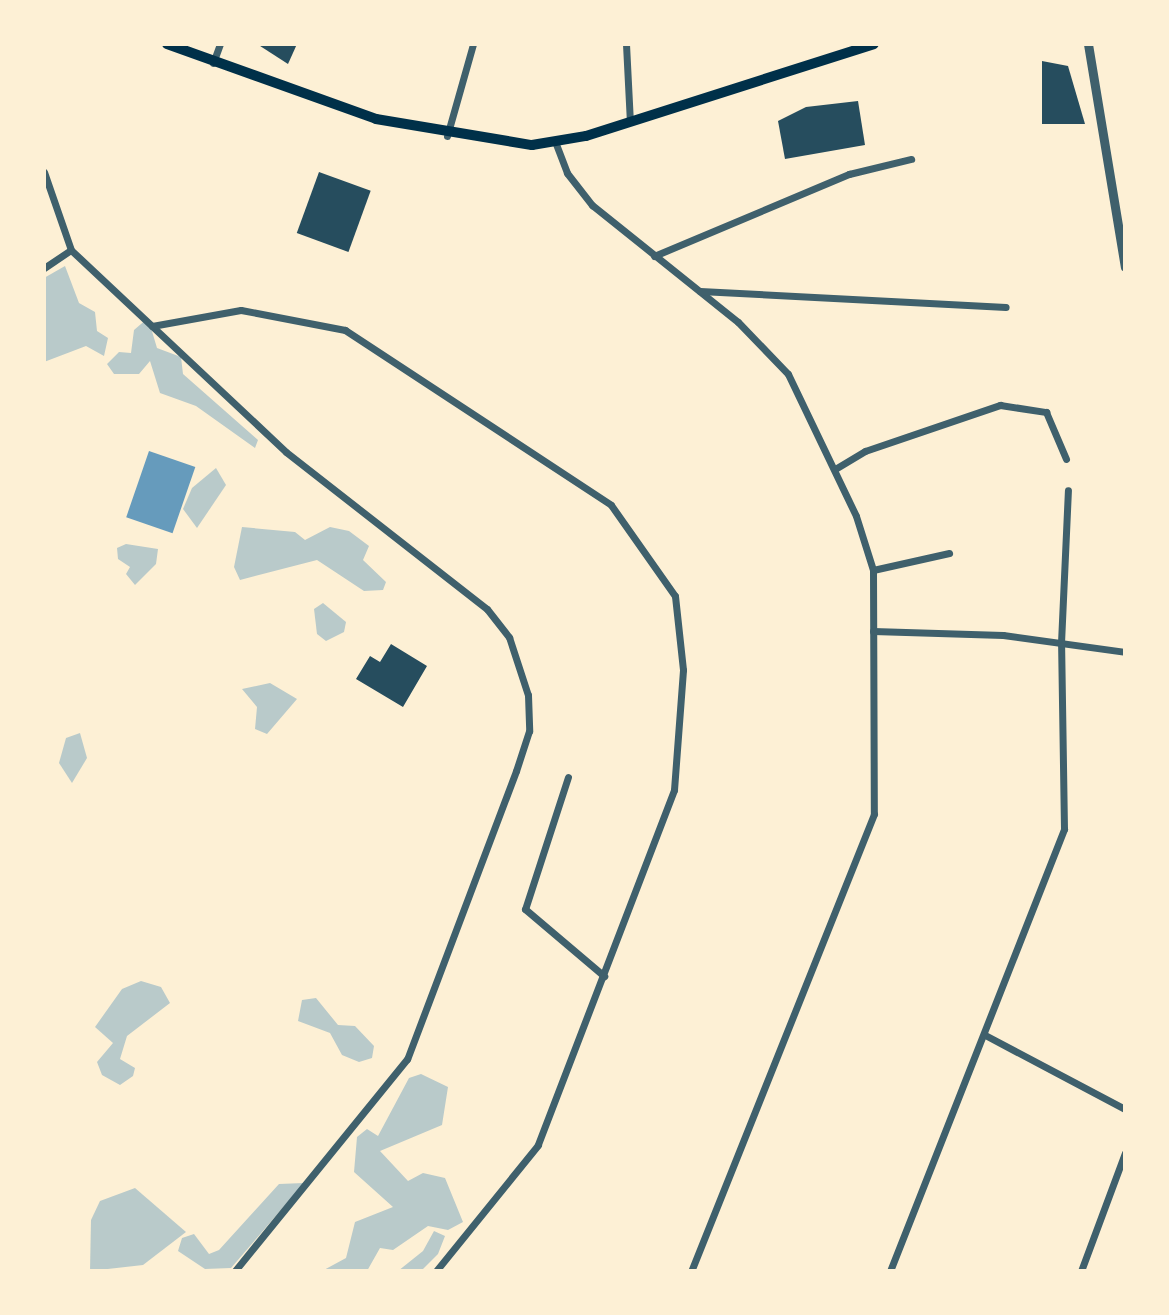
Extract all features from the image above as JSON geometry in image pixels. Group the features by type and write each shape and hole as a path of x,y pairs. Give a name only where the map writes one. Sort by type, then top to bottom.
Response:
{"main road":[{"path":"167,44 213,63 447,136 556,144 874,44"}],"street":[{"path":"213,63 220,44"},
{"path":"447,136 473,44"},
{"path":"626,44 630,122"},
{"path":"1088,44 1125,267"},
{"path":"556,144 583,194 698,290 788,374 835,469 873,570 874,814 691,1271"},
{"path":"654,256 849,174 911,159"},
{"path":"44,172 71,250 286,452 487,609 509,637 528,695 529,731 516,771 407,1059 235,1271"},
{"path":"44,268 71,250"},
{"path":"698,290 1006,307"},
{"path":"152,326 241,310 332,324 584,484 611,505 662,569 683,628 680,753 674,790 604,976 538,1145 436,1271"},
{"path":"835,469 865,451 1000,405 1046,412 1066,459"},
{"path":"890,1271 1064,829 1061,643 1068,490"},
{"path":"873,570 949,553"},
{"path":"873,631 1061,643 1125,652"},
{"path":"568,777 525,909 604,976"},
{"path":"985,1035 1125,1109"},
{"path":"1081,1271 1125,1153"}],"shaded area":[{"path":"65,266 79,303 95,312 97,331 108,338 104,356 86,346 44,362 44,278"},
{"path":"148,318 157,348 181,357 183,374 258,440 255,448 196,406 160,393 150,361 139,374 114,374 107,364 119,352 131,353 134,330"},
{"path":"216,468 226,485 197,528 183,509 192,488"},
{"path":"242,527 295,532 305,540 330,527 349,531 369,546 363,560 386,582 383,590 364,591 317,560 240,580 234,567"},
{"path":"126,544 158,549 156,564 135,585 126,574 130,567 118,559 117,548"},
{"path":"323,603 346,622 344,632 326,641 317,634 314,609"},
{"path":"270,683 297,699 267,734 255,729 257,707 242,689"},
{"path":"80,733 87,758 72,783 59,763 66,738"},
{"path":"141,981 161,987 170,1003 127,1036 120,1059 135,1068 133,1076 120,1085 102,1075 97,1062 113,1043 95,1027 122,989"},
{"path":"316,998 338,1025 355,1026 374,1046 372,1058 359,1062 342,1055 330,1033 298,1021 302,1000"},
{"path":"421,1074 448,1087 442,1125 380,1151 408,1181 423,1173 445,1178 463,1222 448,1230 428,1226 393,1250 380,1248 367,1271 322,1271 346,1258 355,1222 393,1207 354,1172 357,1137 367,1129 378,1136 409,1078"},
{"path":"304,1183 231,1268 205,1269 178,1251 182,1238 194,1234 209,1254 219,1250 279,1184"},
{"path":"135,1188 186,1232 143,1265 90,1271 91,1220 100,1201"},
{"path":"434,1231 445,1236 438,1254 421,1271 398,1271 423,1251"}],"water":[{"path":"149,451 195,467 173,533 126,517"}],"building":[{"path":"257,44 297,44 288,64"},
{"path":"1042,61 1068,66 1085,124 1042,124"},
{"path":"858,101 865,145 785,159 778,121 806,107"},
{"path":"319,172 371,191 348,252 297,233"},
{"path":"391,644 427,666 403,707 356,679 370,656 380,662"}]}
